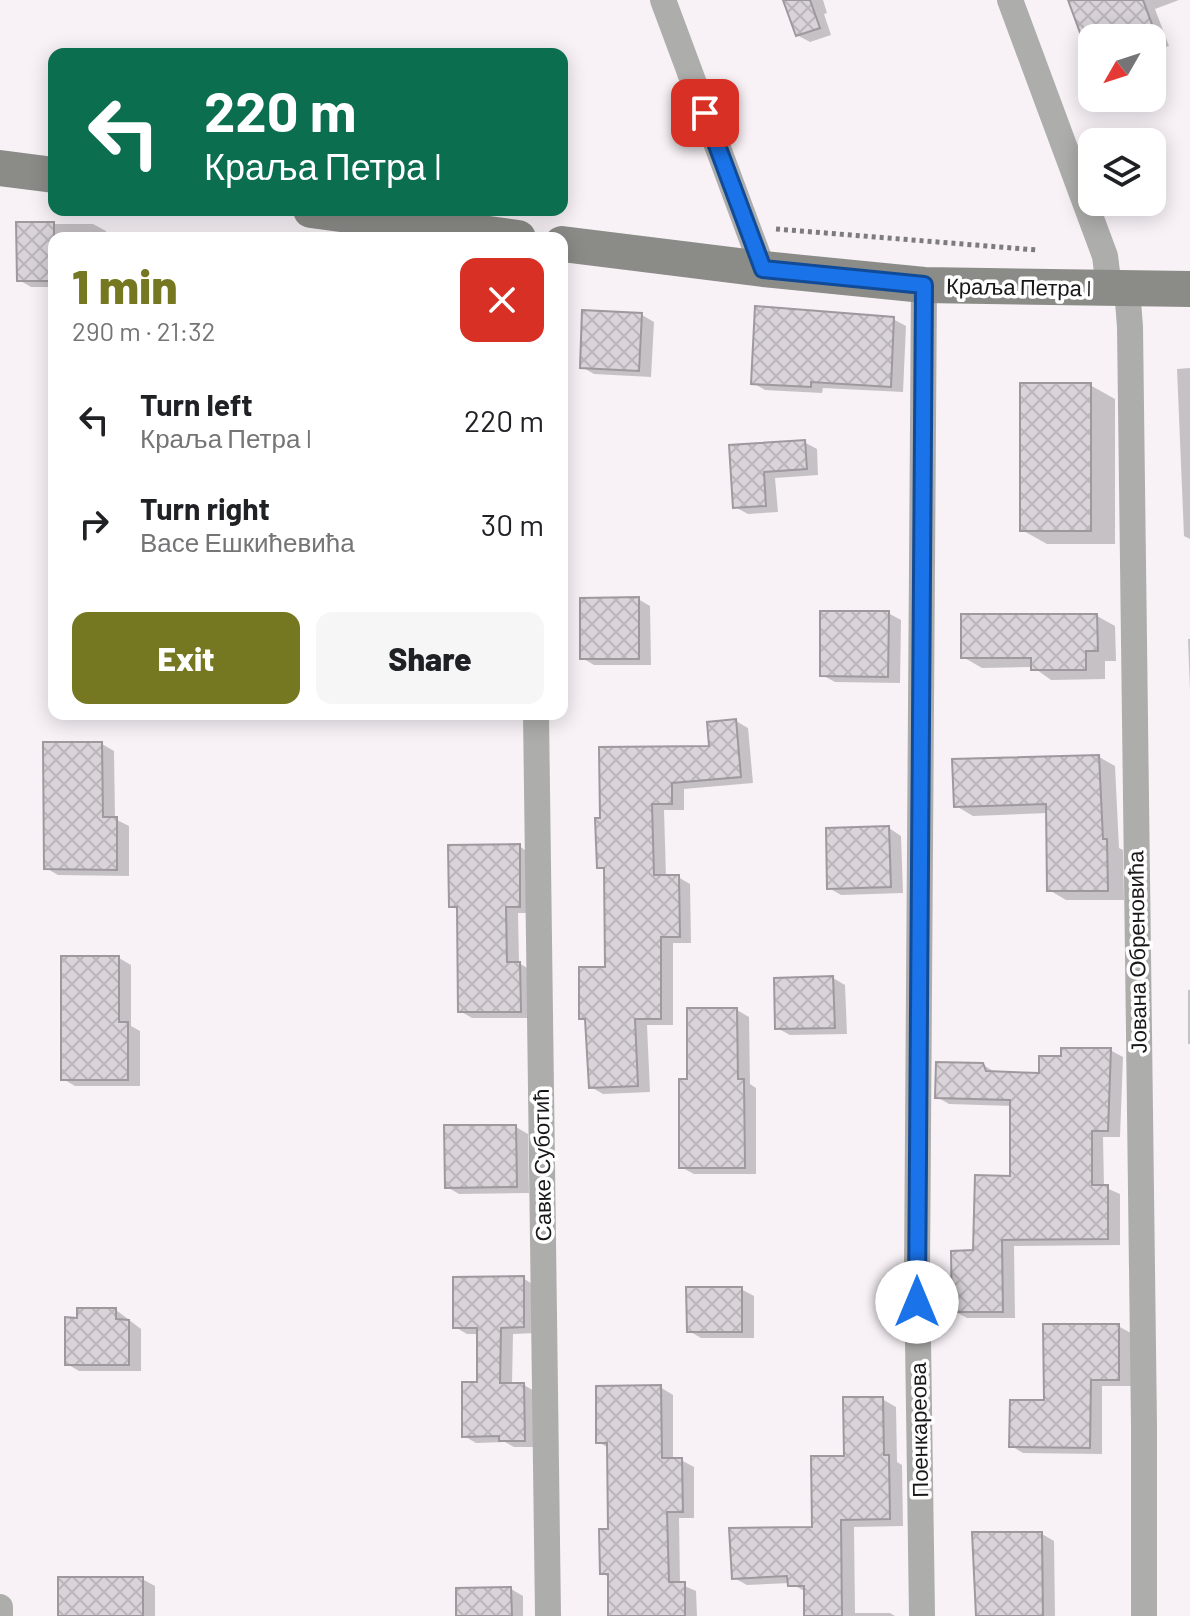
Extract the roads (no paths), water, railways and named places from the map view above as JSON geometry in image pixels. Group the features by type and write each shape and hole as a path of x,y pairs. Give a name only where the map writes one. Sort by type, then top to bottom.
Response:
{"street":[{"path":"663,0 763,269"},
{"name":"Јована Обреновића","path":"1010,0 1130,327 1144,1616"},
{"path":"0,168 48,174"},
{"path":"355,216 474,232"},
{"name":"Краља Петра I","path":"568,245 924,285 1190,289"},
{"name":"Поенкареова","path":"922,1616 917,1255 924,285"},
{"name":"Савке Суботић","path":"536,720 548,1616"},
{"path":"0,1607 0,1616"}]}
